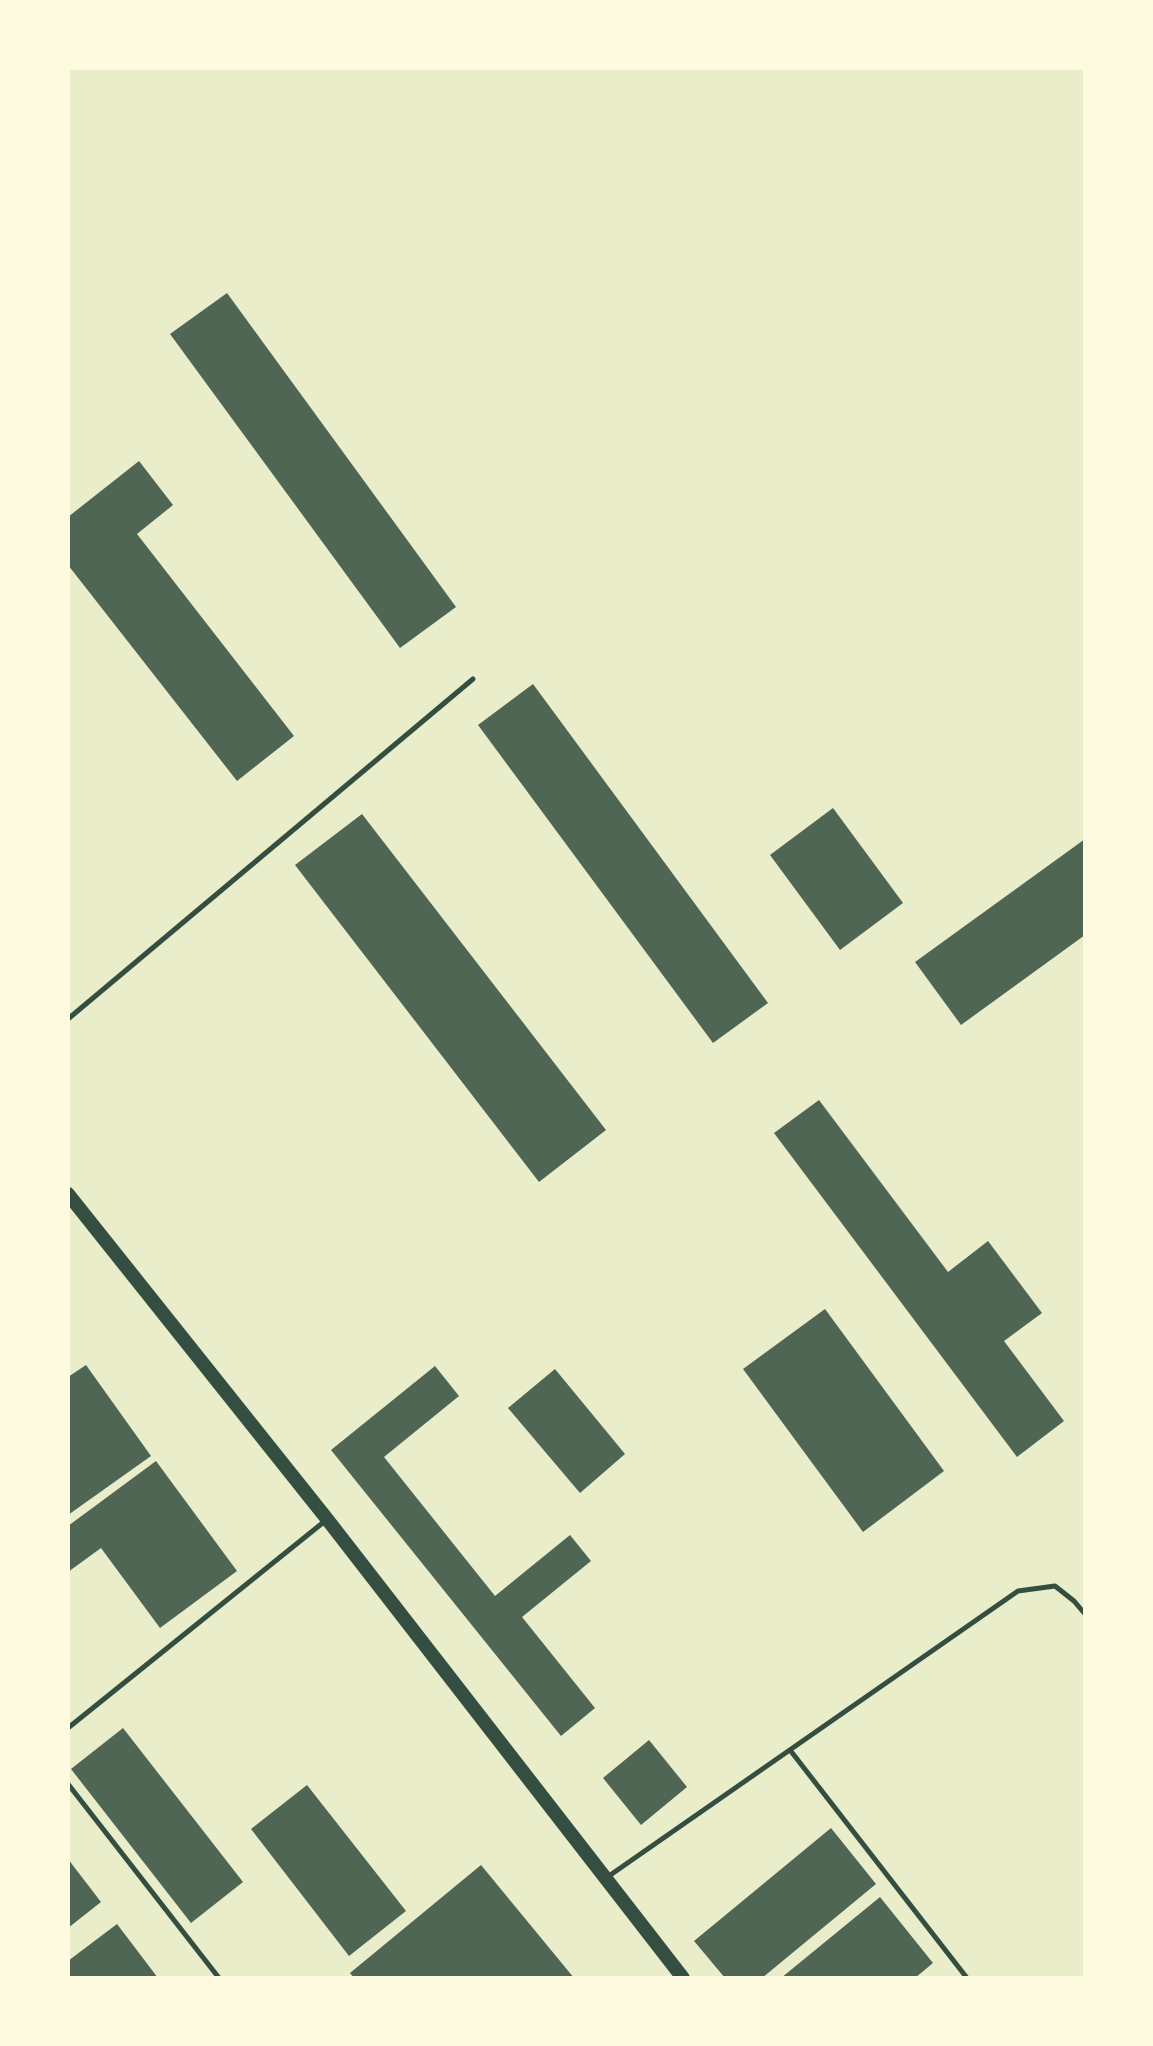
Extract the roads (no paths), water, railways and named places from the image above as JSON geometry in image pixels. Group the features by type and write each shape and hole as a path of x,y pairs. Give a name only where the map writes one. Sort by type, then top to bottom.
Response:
{"main road":[{"path":"68,1194 327,1519 683,1978"}],"lane":[{"path":"68,1019 472,679"},
{"path":"68,1728 327,1519"},
{"path":"606,1878 1018,1591 1055,1586 1085,1614"},
{"path":"790,1750 967,1978"},
{"path":"68,1784 219,1978"}]}
